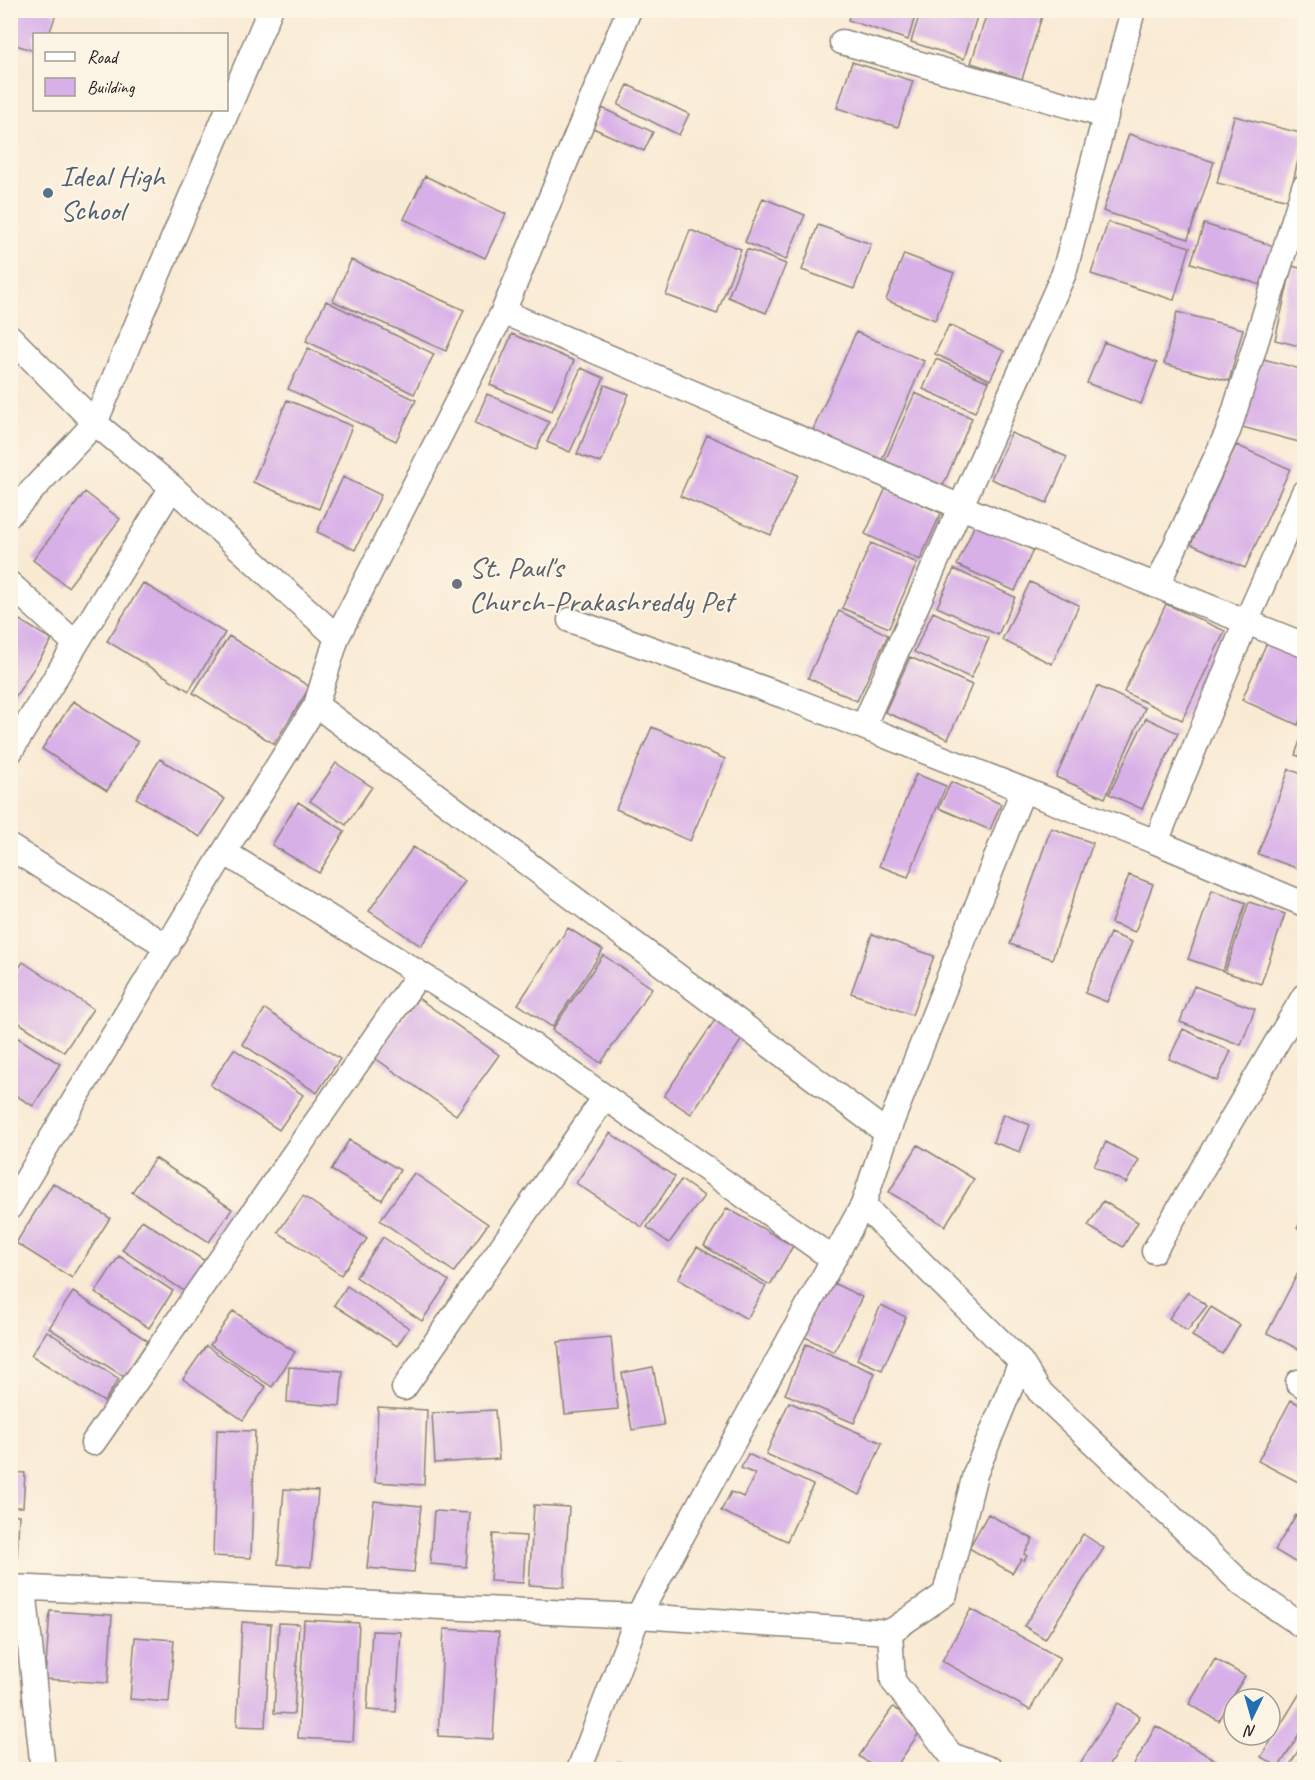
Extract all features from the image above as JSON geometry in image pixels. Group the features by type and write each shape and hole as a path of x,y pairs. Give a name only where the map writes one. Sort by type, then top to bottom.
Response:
{"street":[{"path":"228,109 270,10"},
{"path":"10,1208 224,852 316,705 337,638 503,312 629,10"},
{"path":"863,727 1064,273 1133,10"},
{"path":"842,42 1106,116"},
{"path":"10,514 95,423 227,111"},
{"path":"1157,586 1229,429 1305,187"},
{"path":"503,312 961,507 1305,645"},
{"path":"10,337 95,423 172,487 337,638"},
{"path":"10,752 172,487"},
{"path":"1156,842 1246,622 1305,492"},
{"path":"10,584 76,644"},
{"path":"570,620 784,696 1156,842 1302,902"},
{"path":"316,705 887,1132"},
{"path":"579,1770 638,1616 863,1204 887,1132 1023,790"},
{"path":"10,847 168,947"},
{"path":"224,852 515,1033 833,1259"},
{"path":"93,1443 419,974"},
{"path":"1154,1251 1305,996"},
{"path":"404,1388 605,1097"},
{"path":"863,1204 1021,1362 1039,1391 1242,1585 1305,1627"},
{"path":"43,1770 17,1588 638,1616 890,1632 945,1594 975,1474 1021,1362"},
{"path":"890,1632 893,1681 951,1755 992,1770"}],"building":[{"path":"10,10 47,10 56,14 49,33 33,33 33,51 10,43"},
{"path":"851,10 917,10 908,40 848,20"},
{"path":"921,10 979,10 964,59 911,42"},
{"path":"988,10 1044,10 1022,79 971,63"},
{"path":"852,62 913,81 898,127 837,108"},
{"path":"628,85 689,114 679,135 618,105"},
{"path":"602,108 653,132 644,151 593,128"},
{"path":"1234,116 1304,134 1289,200 1217,183"},
{"path":"1129,134 1214,162 1188,239 1103,211"},
{"path":"425,176 506,214 485,258 404,219"},
{"path":"763,198 805,215 786,260 745,242"},
{"path":"1108,222 1190,247 1174,300 1091,274"},
{"path":"1204,224 1274,246 1261,285 1191,263"},
{"path":"818,225 871,244 854,289 802,270"},
{"path":"690,230 741,249 717,314 666,295"},
{"path":"747,249 786,264 766,313 728,297"},
{"path":"904,254 954,273 935,320 886,300"},
{"path":"351,260 464,310 446,351 333,301"},
{"path":"1292,266 1304,269 1304,347 1275,340"},
{"path":"326,301 434,354 414,394 306,341"},
{"path":"1177,312 1243,329 1229,381 1164,364"},
{"path":"949,325 1004,351 990,380 935,354"},
{"path":"856,332 924,361 881,462 812,432"},
{"path":"512,334 574,361 552,411 490,385"},
{"path":"1104,342 1157,363 1141,404 1087,383"},
{"path":"308,348 416,400 396,441 288,389"},
{"path":"1260,358 1304,370 1304,422 1299,442 1242,427"},
{"path":"936,359 989,382 975,412 923,389"},
{"path":"581,368 604,378 570,452 547,442"},
{"path":"605,385 629,394 601,463 577,454"},
{"path":"915,393 972,418 943,486 885,461"},
{"path":"487,394 549,422 536,450 475,423"},
{"path":"287,400 352,426 319,509 253,482"},
{"path":"1011,433 1067,457 1047,503 991,479"},
{"path":"707,435 798,475 771,535 680,496"},
{"path":"1236,445 1290,469 1245,568 1191,544"},
{"path":"343,477 381,495 355,550 317,532"},
{"path":"886,488 941,513 920,560 865,534"},
{"path":"85,492 120,519 68,587 33,560"},
{"path":"975,524 1033,550 1015,591 957,565"},
{"path":"871,543 917,563 889,628 842,608"},
{"path":"954,569 1015,597 998,635 937,607"},
{"path":"1030,582 1079,605 1052,664 1002,640"},
{"path":"143,583 225,633 189,691 107,641"},
{"path":"1166,604 1225,631 1182,720 1124,692"},
{"path":"839,611 888,635 857,701 808,678"},
{"path":"933,612 989,638 971,678 914,652"},
{"path":"10,614 52,640 14,699 10,696"},
{"path":"229,636 310,687 274,744 193,693"},
{"path":"1267,642 1304,658 1304,709 1298,725 1242,700"},
{"path":"910,657 972,685 948,739 885,712"},
{"path":"1097,686 1145,708 1105,798 1056,777"},
{"path":"73,701 138,742 107,791 42,749"},
{"path":"1146,718 1178,733 1142,809 1109,794"},
{"path":"652,727 725,759 690,841 616,809"},
{"path":"1304,729 1304,758 1295,755"},
{"path":"160,759 225,799 200,837 136,798"},
{"path":"336,763 372,787 346,825 310,801"},
{"path":"1289,769 1304,775 1304,871 1258,854"},
{"path":"916,774 946,786 908,877 879,866"},
{"path":"951,782 1001,804 990,830 939,808"},
{"path":"298,802 345,831 319,873 272,845"},
{"path":"1051,828 1093,843 1052,959 1010,944"},
{"path":"413,847 465,881 421,946 369,911"},
{"path":"1129,875 1153,884 1135,932 1111,923"},
{"path":"1212,890 1246,903 1223,971 1188,959"},
{"path":"1249,902 1285,914 1261,984 1225,972"},
{"path":"568,928 603,950 552,1027 518,1004"},
{"path":"1110,933 1132,942 1107,1002 1085,993"},
{"path":"872,934 934,956 912,1015 851,993"},
{"path":"603,955 652,988 601,1063 552,1030"},
{"path":"23,962 93,1009 64,1052 10,1017 10,981"},
{"path":"1194,986 1255,1009 1241,1045 1180,1022"},
{"path":"418,998 499,1055 456,1115 375,1058"},
{"path":"265,1009 340,1059 317,1093 242,1044"},
{"path":"715,1020 743,1038 691,1114 664,1096"},
{"path":"1183,1029 1231,1051 1217,1081 1169,1059"},
{"path":"10,1033 60,1064 33,1106 10,1092"},
{"path":"234,1049 303,1095 279,1130 210,1085"},
{"path":"1003,1114 1030,1125 1020,1152 993,1142"},
{"path":"610,1133 675,1177 642,1227 576,1183"},
{"path":"349,1140 400,1170 382,1200 331,1170"},
{"path":"1106,1142 1139,1160 1126,1183 1094,1166"},
{"path":"918,1145 974,1179 945,1226 889,1192"},
{"path":"155,1158 232,1209 209,1242 132,1192"},
{"path":"414,1173 488,1224 454,1272 380,1220"},
{"path":"681,1180 704,1196 669,1243 647,1227"},
{"path":"53,1183 110,1218 72,1278 16,1243"},
{"path":"303,1196 367,1239 341,1275 278,1232"},
{"path":"1103,1201 1138,1222 1123,1247 1088,1226"},
{"path":"727,1208 793,1246 770,1285 704,1246"},
{"path":"1304,1217 1304,1233 1297,1228"},
{"path":"142,1220 208,1263 187,1293 122,1250"},
{"path":"383,1237 449,1281 422,1321 356,1277"},
{"path":"697,1247 766,1286 747,1319 678,1279"},
{"path":"119,1256 173,1291 149,1328 95,1293"},
{"path":"1301,1267 1304,1269 1304,1352 1267,1333"},
{"path":"829,1281 862,1297 834,1352 801,1335"},
{"path":"347,1286 409,1328 397,1346 334,1305"},
{"path":"73,1292 148,1341 124,1377 49,1328"},
{"path":"1188,1292 1207,1306 1187,1331 1169,1318"},
{"path":"881,1305 906,1317 882,1370 857,1359"},
{"path":"1211,1307 1240,1325 1222,1354 1192,1336"},
{"path":"233,1311 295,1352 272,1387 210,1345"},
{"path":"47,1331 119,1379 104,1402 31,1355"},
{"path":"611,1337 618,1409 565,1414 558,1342"},
{"path":"806,1344 875,1373 854,1423 785,1394"},
{"path":"206,1346 266,1387 243,1420 183,1379"},
{"path":"289,1367 343,1371 340,1406 287,1402"},
{"path":"653,1367 664,1425 632,1430 622,1373"},
{"path":"1291,1400 1304,1407 1304,1485 1258,1461"},
{"path":"789,1402 882,1443 860,1495 766,1454"},
{"path":"378,1407 427,1410 424,1485 375,1482"},
{"path":"495,1410 499,1459 435,1463 432,1413"},
{"path":"217,1430 255,1431 251,1558 213,1556"},
{"path":"748,1454 813,1485 787,1541 721,1511 731,1492 744,1497 755,1474 741,1468"},
{"path":"10,1472 25,1473 23,1507 10,1507"},
{"path":"284,1489 318,1491 311,1567 278,1564"},
{"path":"374,1501 421,1506 414,1572 367,1568"},
{"path":"534,1505 569,1507 564,1587 529,1585"},
{"path":"434,1511 470,1513 466,1567 430,1564"},
{"path":"10,1514 19,1515 17,1559 10,1558"},
{"path":"988,1514 1033,1539 1024,1554 1027,1556 1024,1561 1021,1559 1012,1573 969,1548"},
{"path":"1296,1515 1304,1521 1304,1554 1298,1564 1275,1550"},
{"path":"493,1534 526,1536 523,1583 490,1581"},
{"path":"1083,1534 1104,1548 1045,1639 1024,1626"},
{"path":"971,1609 1060,1658 1030,1710 942,1661"},
{"path":"50,1611 112,1615 108,1683 45,1679"},
{"path":"304,1620 359,1623 353,1741 298,1738"},
{"path":"242,1622 271,1624 265,1727 237,1726"},
{"path":"279,1623 299,1624 294,1714 274,1713"},
{"path":"444,1629 499,1632 493,1739 438,1736"},
{"path":"372,1631 401,1632 396,1712 367,1710"},
{"path":"135,1637 174,1640 169,1702 130,1699"},
{"path":"1215,1659 1245,1676 1239,1687 1222,1687 1222,1716 1219,1721 1189,1704"},
{"path":"1300,1693 1304,1696 1304,1726 1279,1767 1261,1757 1267,1747 1282,1747 1282,1723"},
{"path":"1118,1703 1140,1716 1106,1770 1076,1770"},
{"path":"893,1707 923,1727 894,1770 878,1770 859,1756"},
{"path":"1156,1726 1233,1770 1131,1770"},
{"path":"1299,1749 1304,1752 1304,1770 1287,1770"},
{"path":"618,1762 635,1770 614,1770"}],"place":[{"name":"Ideal High School","path":"48,193"},
{"name":"St. Paul's Church-Prakashreddy Pet","path":"457,584"}]}
